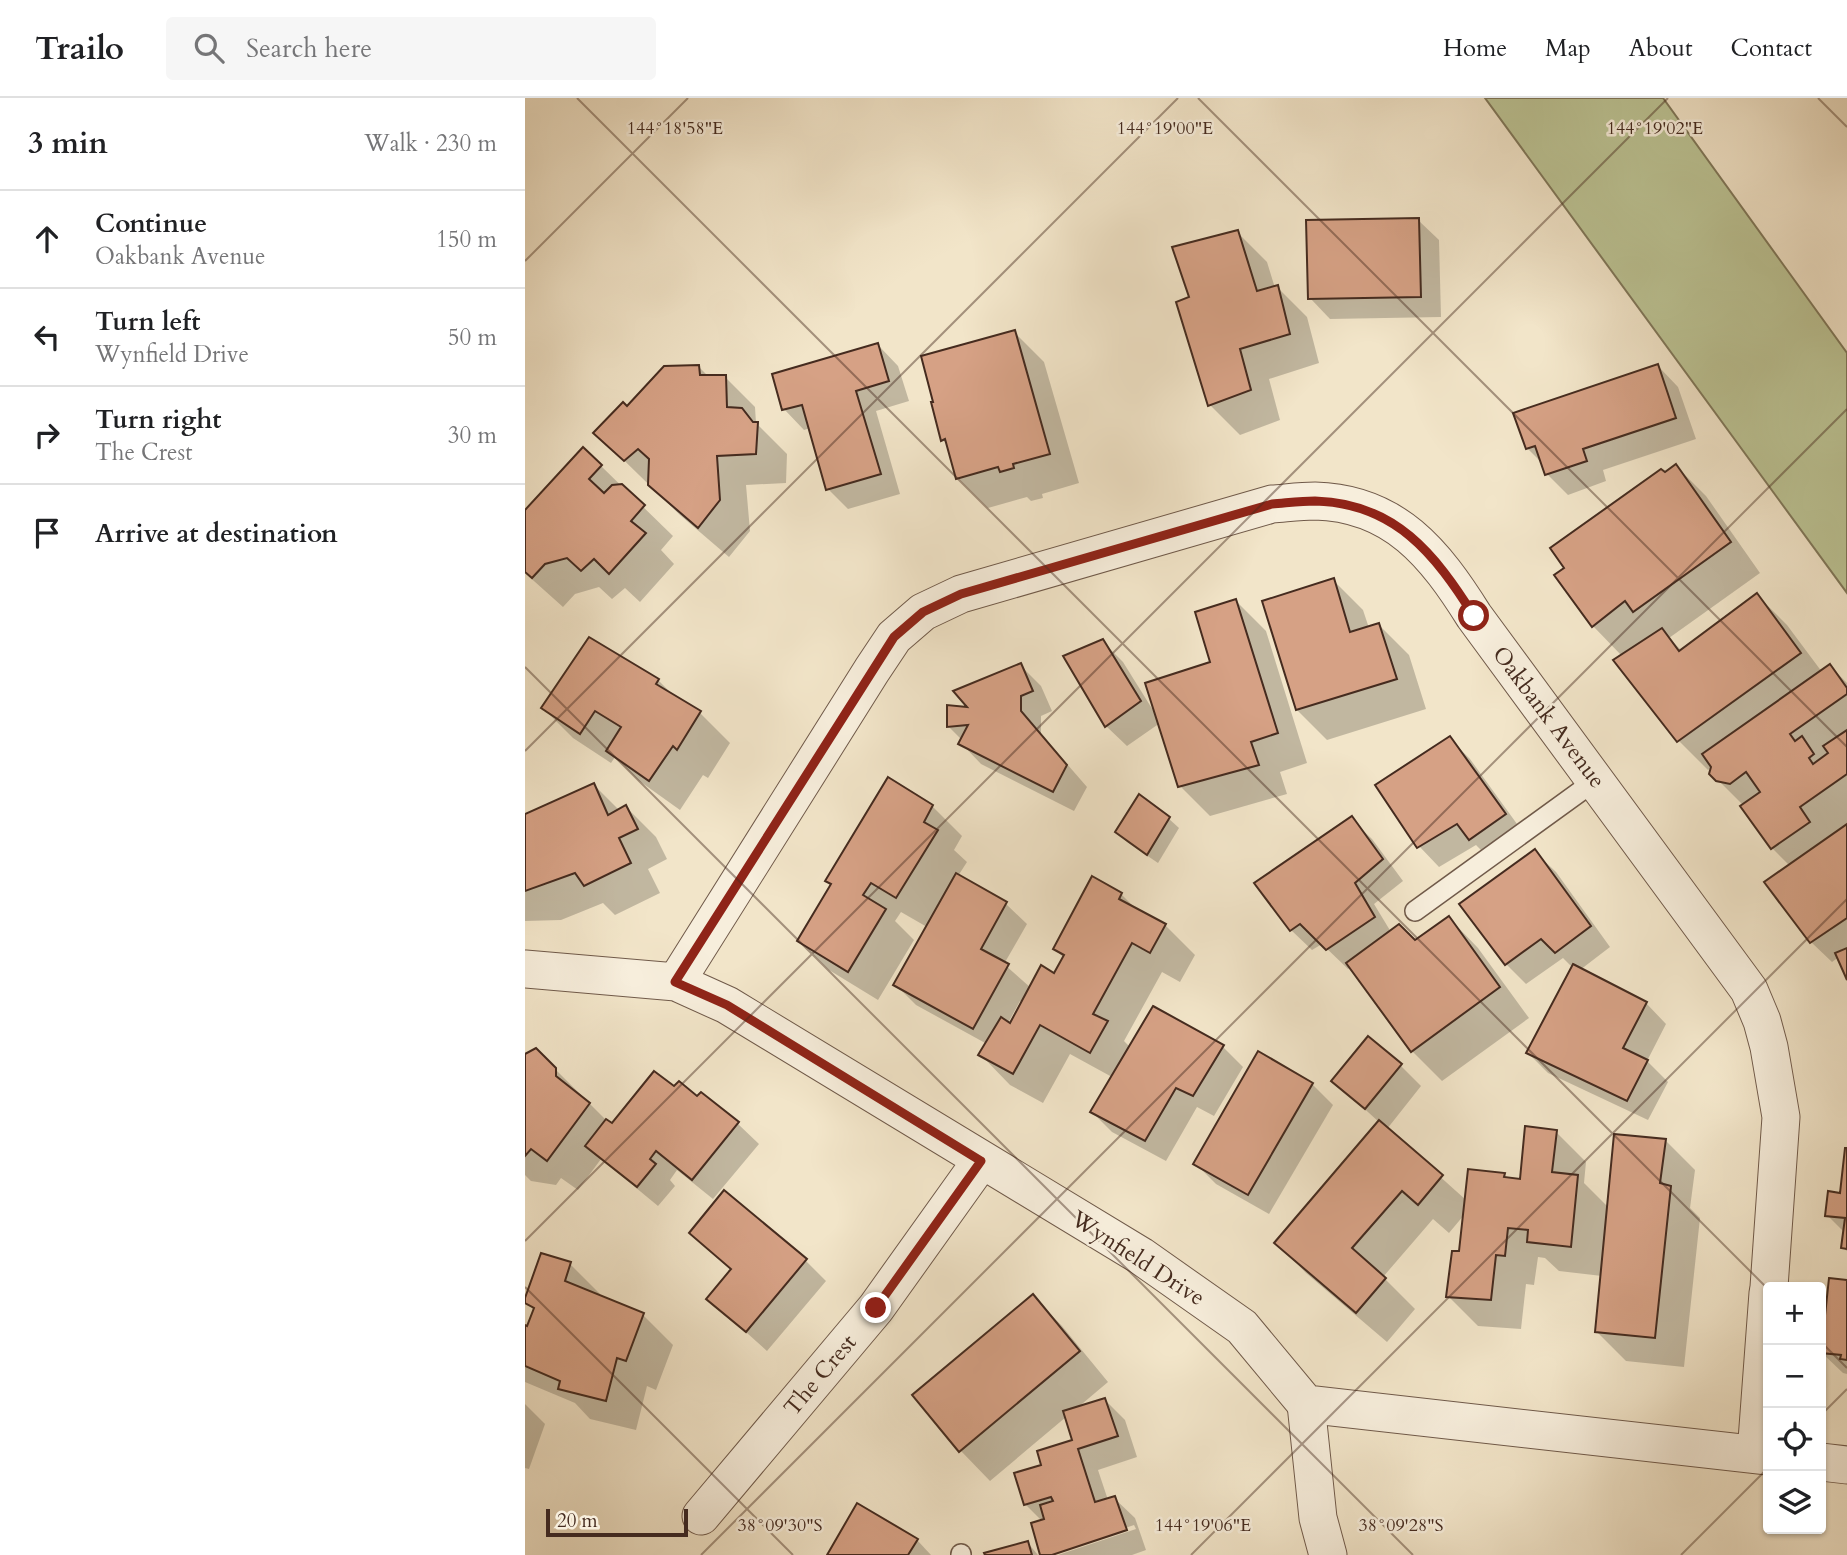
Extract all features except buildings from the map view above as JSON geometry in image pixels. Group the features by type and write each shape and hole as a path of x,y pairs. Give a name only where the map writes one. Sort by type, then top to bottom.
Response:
{"street":[{"name":"Oakbank Avenue","path":"675,982 879,659 894,637 923,612 961,594 1272,504 1316,501 1358,507 1395,523 1425,548 1451,580 1474,616 1749,990 1762,1021 1781,1117 1769,1282"},
{"name":"Wynfield Drive","path":"525,968 675,982 727,1005 1141,1256 1242,1326 1306,1404"},
{"name":"The Crest","path":"701,1516 876,1308 981,1161"},
{"path":"1328,1555 1318,1518 1306,1404 1762,1455 1766,1345"},
{"path":"1826,1463 1847,1465"}],"lane":[{"path":"1415,911 1596,780"}],"green space":[{"path":"1485,98 1663,98 1847,353 1847,593"}],"route":[{"path":"876,1308 981,1161 727,1005 675,982 894,637 923,612 961,594 1272,504 1316,501 1358,507 1395,523 1425,548 1451,580 1474,616"}]}
